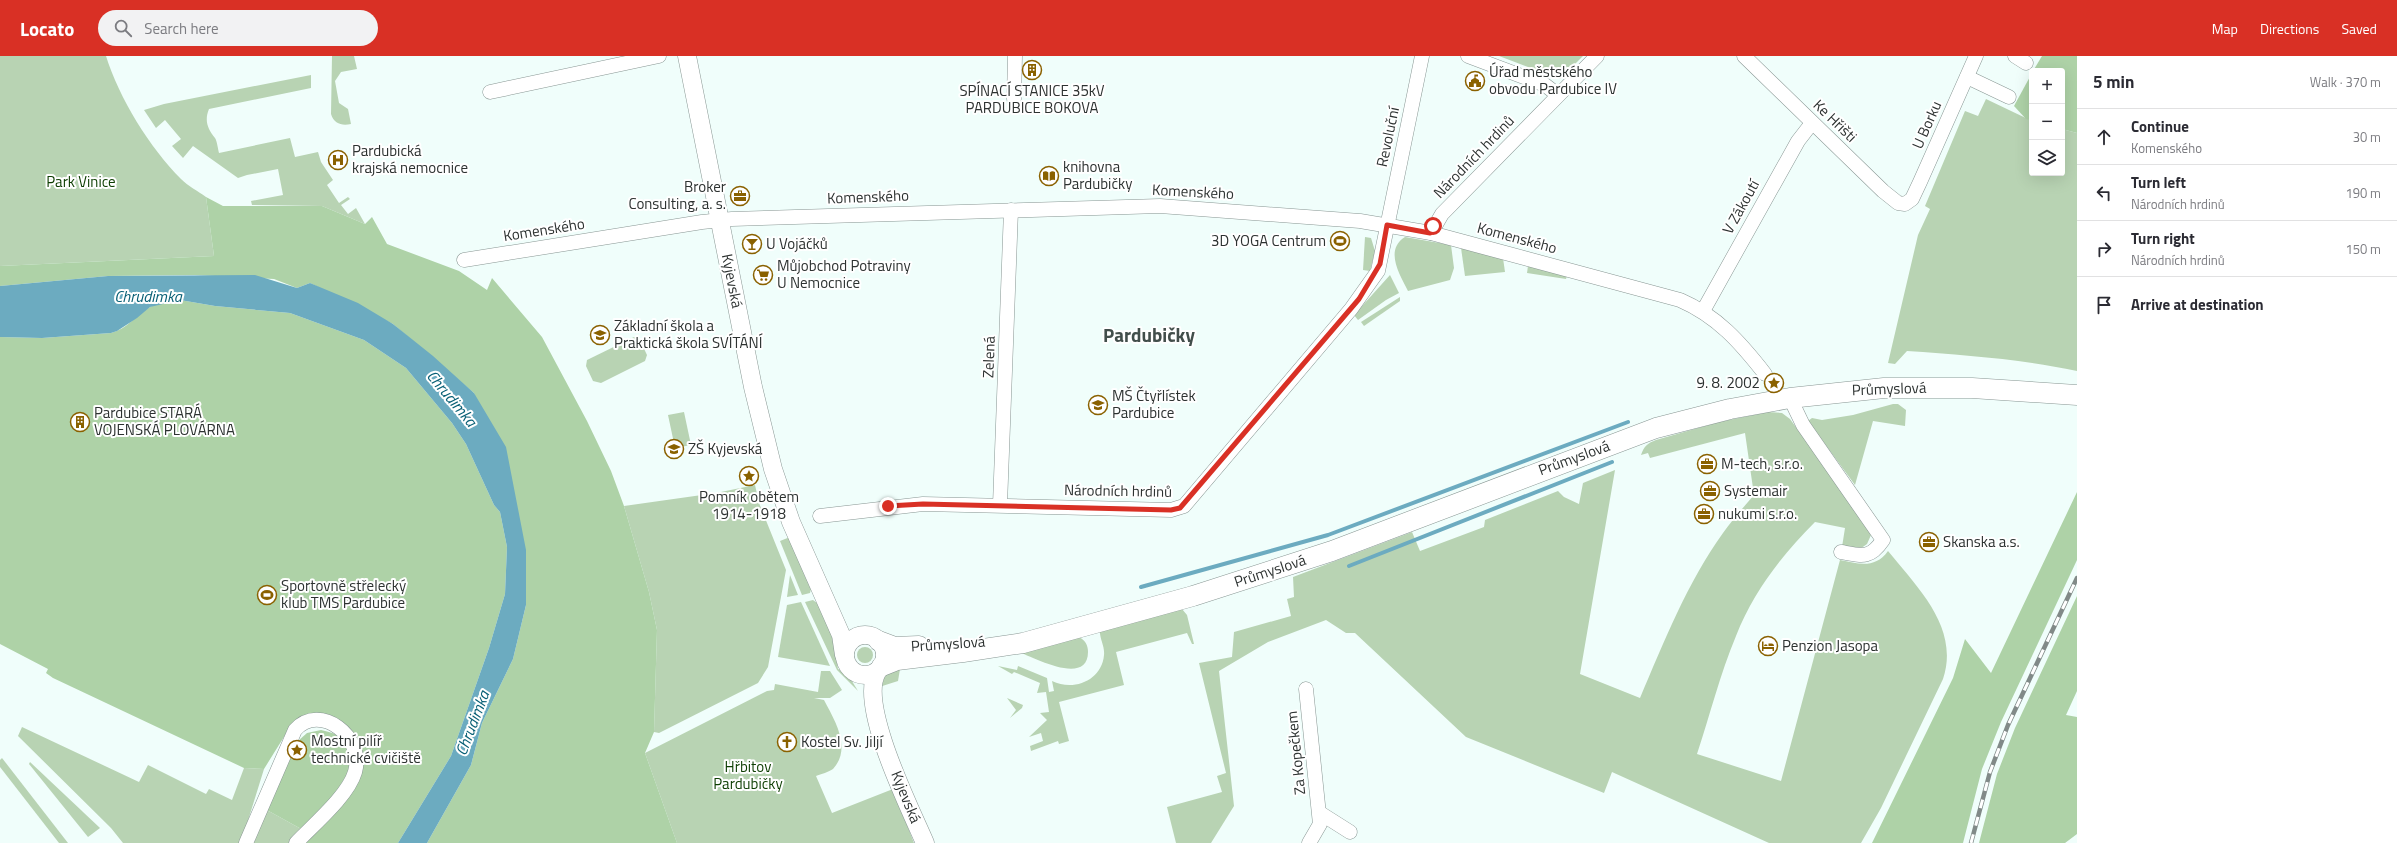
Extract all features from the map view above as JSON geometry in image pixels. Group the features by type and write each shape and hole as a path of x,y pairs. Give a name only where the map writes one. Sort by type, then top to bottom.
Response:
{"main road":[{"name":"Průmyslová","path":"879,669 897,660 963,652 1023,642 1193,596 1332,551 1656,428 1730,409 1790,398 1855,390 1918,387 2006,389 2077,395"},
{"name":"Průmyslová","path":"874,638 895,647 965,644 1089,623"}],"street":[{"path":"490,92 659,56"},
{"name":"Kyjevská","path":"686,56 753,387 773,469 791,522 820,592 841,635 847,662 859,680 870,715 888,751"},
{"path":"1014,99 1015,56"},
{"name":"Revoluční","path":"1387,225 1422,56"},
{"path":"1468,56 1545,85 1558,95"},
{"name":"Národních hrdinů","path":"1430,233 1442,214 1597,56"},
{"name":"Ke Hřišti","path":"1744,56 1812,123 1892,198 1898,203 1905,204"},
{"name":"U Borku","path":"1905,204 1912,198 1920,182 1976,56"},
{"path":"1967,77 2009,97"},
{"name":"V Zákoutí","path":"1703,310 1798,141 1812,123"},
{"name":"Komenského","path":"464,260 720,220 1160,206 1387,225 1430,233 1663,295 1703,310 1727,329 1765,374"},
{"name":"Zelená","path":"1000,505 1011,210"},
{"name":"Národních hrdinů","path":"820,516 910,504 1171,510 1180,508 1359,299 1380,264 1387,225"},
{"path":"1790,398 1802,425 1883,540 1870,554 1862,556 1841,552"},
{"name":"Kyjevská","path":"820,592 840,618 874,638"},
{"path":"854,638 874,638 885,655 879,669 861,676 847,662 848,644 854,638"},
{"name":"Kyjevská","path":"879,669 872,683 873,703 888,751 925,843"},
{"name":"Za Kopečkem","path":"1306,689 1320,813 1320,824 1309,843"},
{"path":"246,843 295,730 308,722 325,722 340,728 350,737 356,751 356,767 346,788 296,843"},
{"name":"Za Kopečkem","path":"1320,813 1350,832"}],"green space":[{"name":"Park Vinice","path":"0,56 106,56 127,105 147,138 169,167 181,179 206,197 214,256 0,266"},
{"path":"332,56 354,56 357,69 341,72 335,81 339,103 348,109 351,124 339,124 334,120 331,114"},
{"path":"1499,56 1583,56 1560,79"},
{"path":"2042,56 2077,56 2077,133 2065,130 2065,68 2035,68"},
{"path":"311,75 311,88 209,109 207,121 210,131 216,139 219,153 290,138 295,157 318,152 321,162 333,180 327,185 339,203 348,197 350,199 341,205 348,214 356,208 365,224 322,206 252,205 251,201 283,195 278,169 238,178 193,146 183,158 172,146 181,139 165,120 156,128 144,110 164,104"},
{"path":"2029,78 2029,120 2026,119 2014,106"},
{"path":"1986,99 2029,120 2029,176 2065,176 2065,130 2077,133 2077,371 2014,360 1907,351 1895,364 1888,363 1918,235 1930,209 1925,206 1965,111 1978,116"},
{"path":"206,197 223,206 322,206 365,224 372,217 387,244 459,271 487,290 492,278 542,337 587,421 611,471 624,506 649,592 657,630 654,732 645,753 677,843 427,843 471,765 482,723 513,659 526,605 474,393 393,324 310,283 297,288 274,279 195,275 108,276 0,286 0,266 214,256"},
{"path":"1365,237 1371,238 1375,251 1370,271 1363,270"},
{"path":"1405,237 1451,245 1454,268 1450,280 1408,291 1398,270 1395,256 1395,249 1399,242"},
{"path":"1461,248 1503,258 1505,272 1465,276"},
{"path":"1528,266 1567,276 1566,279 1527,273"},
{"path":"1390,275 1399,293 1386,300 1358,320 1354,315"},
{"path":"1400,297 1400,301 1364,326 1361,322"},
{"path":"180,300 215,306 290,313 364,340 406,368 452,423 466,444 494,505 500,512 507,547 505,594 489,648 451,756 398,843 300,843 358,774 338,721 287,732 264,769 244,768 53,678 46,673 48,669 0,644 0,337 42,338 111,333 127,325 153,305"},
{"path":"634,337 639,338 647,355 645,361 601,383 593,381 586,366 587,360"},
{"path":"1898,404 1906,410 1905,426 1873,421 1855,485 1808,421 1812,418 1822,420 1853,415"},
{"path":"684,412 691,445 675,448 668,415"},
{"path":"1768,412 1782,413 1790,419 1869,528 1871,535 1867,544 1860,549 1842,547 1845,528 1815,522 1780,561 1751,604 1730,650 1697,754 1781,781 1840,560 1860,564 1872,563 1878,561 1888,551 1912,579 1933,610 1941,626 1946,643 1947,660 1943,679 1881,808 1861,843 1769,843 1612,772 1604,793 1466,737 1355,633 1346,633 1326,620 1268,642 1219,671 1234,806 1211,843 1176,843 1167,807 1222,792 1217,776 1226,773 1199,663 1232,657 1234,632 1291,616 1287,599 1294,597 1293,577 1412,532 1420,551 1484,527 1485,520 1558,491 1564,497 1579,504 1583,483 1615,470 1580,674 1640,698 1677,613 1698,571 1726,528 1754,495 1745,433 1650,458 1648,453 1641,455 1643,449 1651,442 1656,440 1719,422"},
{"path":"755,485 759,503 786,570 768,667 758,683 659,733 654,732 657,630 649,592 624,506 716,493"},
{"path":"2077,492 2077,560 2001,722 1982,769 1963,843 1872,843 1953,678 1965,639 1991,673"},
{"path":"790,537 811,589 810,593 802,595 780,541"},
{"path":"790,575 798,595 787,597"},
{"path":"2077,596 2077,691 2066,715 2077,717 2077,834 2065,843 1979,843 1997,774 2015,728"},
{"path":"813,600 817,603 831,627 838,669 847,673 858,691 837,670 805,602"},
{"path":"801,602 830,666 778,657 787,605"},
{"path":"1182,609 1187,615 1194,644 1192,644 1187,633 1116,652 1124,685 1059,702 1069,741 1059,744 1058,741 1031,751 1030,746 1043,741 1041,733 1029,737 1047,720 1040,713 1049,712 1046,692 1037,693 1040,683 1014,672 1012,674 998,666 1017,670 1018,666 1047,678 1049,692 1054,691 1052,681 1069,685 1086,682 1098,671 1102,664 1104,652 1100,630"},
{"path":"1079,637 1086,643 1088,652 1086,662 1079,667 1069,669 1058,667 1017,651"},
{"path":"865,647 872,652 873,655 868,662 865,663 858,658 857,655 862,648"},
{"path":"900,669 898,681 876,688 887,674"},
{"name":"Hřbitov Pardubičky","path":"821,671 830,671 842,690 830,698 814,698 824,700 840,734 841,752 839,761 833,769 816,776 832,813 893,789 914,843 677,843 645,753 767,691 774,690 775,684 818,692"},
{"path":"1007,698 1023,705 1022,708 1010,718 1016,710"},
{"path":"22,727 139,782 148,765 206,794 209,789 232,800 244,768 264,769 241,843 123,843 111,828 18,736"},
{"path":"321,730 341,737 350,748 351,761 346,776 337,791 303,830 265,809 298,741 307,733"},
{"path":"2,758 68,843 59,843 0,767 0,760"},
{"path":"30,762 100,828 88,837 29,764"},
{"path":"265,809 303,830 291,843 251,843"}],"water":[{"name":"Chrudimka","path":"255,275 297,288 310,283 358,303 393,324 433,356 474,393 506,447 526,550 526,605 513,659 482,723 471,765 427,843 398,843 451,756 489,648 505,594 507,547 500,512 494,505 466,444 452,423 406,368 364,340 290,313 215,306 180,300 150,307 137,318 117,331 111,333 42,338 0,337 0,286 108,276"}],"waterway":[{"path":"1141,587 1328,535 1628,422"},
{"path":"1349,566 1612,462"}],"railway":[{"path":"1971,843 1990,772 2008,725 2077,578"}],"place":[{"name":"SPÍNACÍ STANICE 35kV PARDUBICE BOKOVA","path":"1032,70"},
{"name":"Úřad městského obvodu Pardubice IV","path":"1475,81"},
{"name":"Pardubická krajská nemocnice","path":"338,160"},
{"name":"knihovna Pardubičky","path":"1049,176"},
{"name":"Broker Consulting, a. s.","path":"740,196"},
{"name":"3D YOGA Centrum","path":"1340,241"},
{"name":"U Vojáčků","path":"752,244"},
{"name":"Můjobchod Potraviny U Nemocnice","path":"763,275"},
{"name":"Základní škola a Praktická škola SVÍTÁNÍ","path":"600,335"},
{"name":"9. 8. 2002","path":"1774,383"},
{"name":"MŠ Čtyřlístek Pardubice","path":"1098,405"},
{"name":"Pardubice STARÁ VOJENSKÁ PLOVÁRNA","path":"80,422"},
{"name":"ZŠ Kyjevská","path":"674,449"},
{"name":"M-tech, s.r.o.","path":"1707,464"},
{"name":"Pomník obětem 1914-1918","path":"749,476"},
{"name":"Systemair","path":"1710,491"},
{"name":"nukumi s.r.o.","path":"1704,514"},
{"name":"Skanska a.s.","path":"1929,542"},
{"name":"Sportovně střelecký klub TMS Pardubice","path":"267,595"},
{"name":"Penzion Jasopa","path":"1768,646"},
{"name":"Kostel Sv. Jiljí","path":"787,742"},
{"name":"Mostní pilíř technické cvičiště","path":"297,750"}],"district":[{"name":"Pardubičky","path":"1149,335"}],"route":[{"path":"888,506 910,504 1000,505 1176,510 1184,506 1359,299 1378,271 1387,225 1430,233 1433,226"}]}
